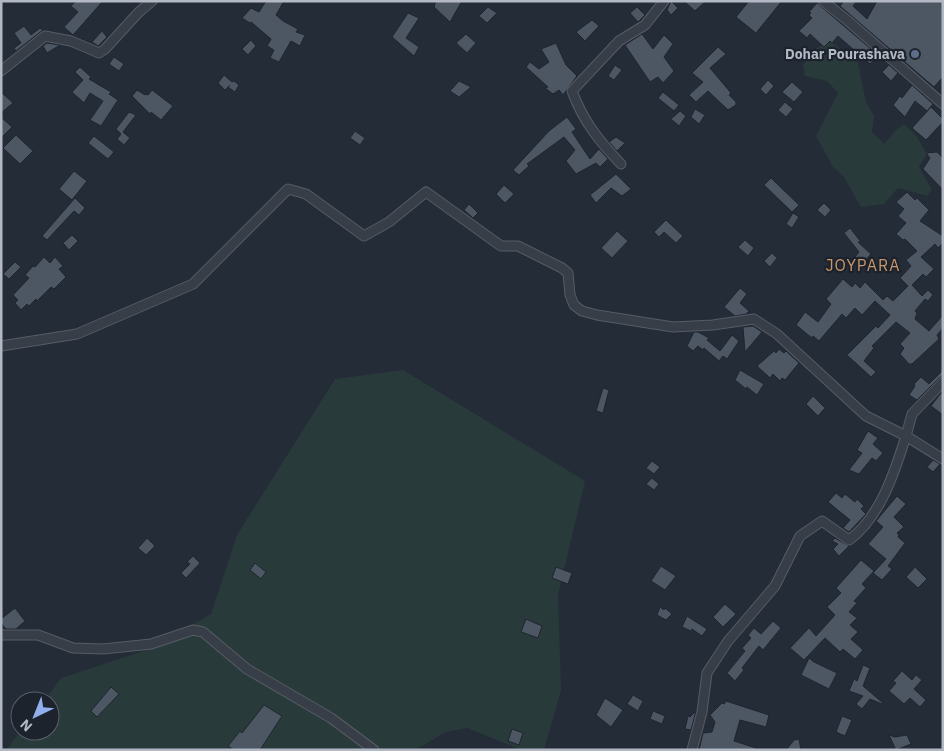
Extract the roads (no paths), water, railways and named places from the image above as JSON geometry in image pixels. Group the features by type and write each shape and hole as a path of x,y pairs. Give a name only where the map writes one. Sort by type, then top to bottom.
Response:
{"street":[{"path":"1,71 45,36 71,41 99,53 152,1"},
{"path":"621,164 594,133 580,112 572,91 619,41 645,25 664,1"},
{"path":"823,1 943,104"},
{"path":"1,346 77,334 193,284 288,189 306,194 364,236 389,222 426,192 501,246 518,246 562,268 568,273 570,295 574,305 582,310 597,315 673,327 713,325 754,319 777,334 866,416 906,436 943,459"},
{"path":"692,750 702,712 707,674 728,641 775,586 800,536 822,520 849,540 859,533 882,500 894,473 912,414 943,382"},
{"path":"1,635 38,635 73,648 103,649 152,644 193,630 203,632 247,669 331,718 374,750"}],"place":[{"name":"Dohar Pourashava","path":"915,54"}],"district":[{"name":"JOYPARA","path":"863,265"}]}
